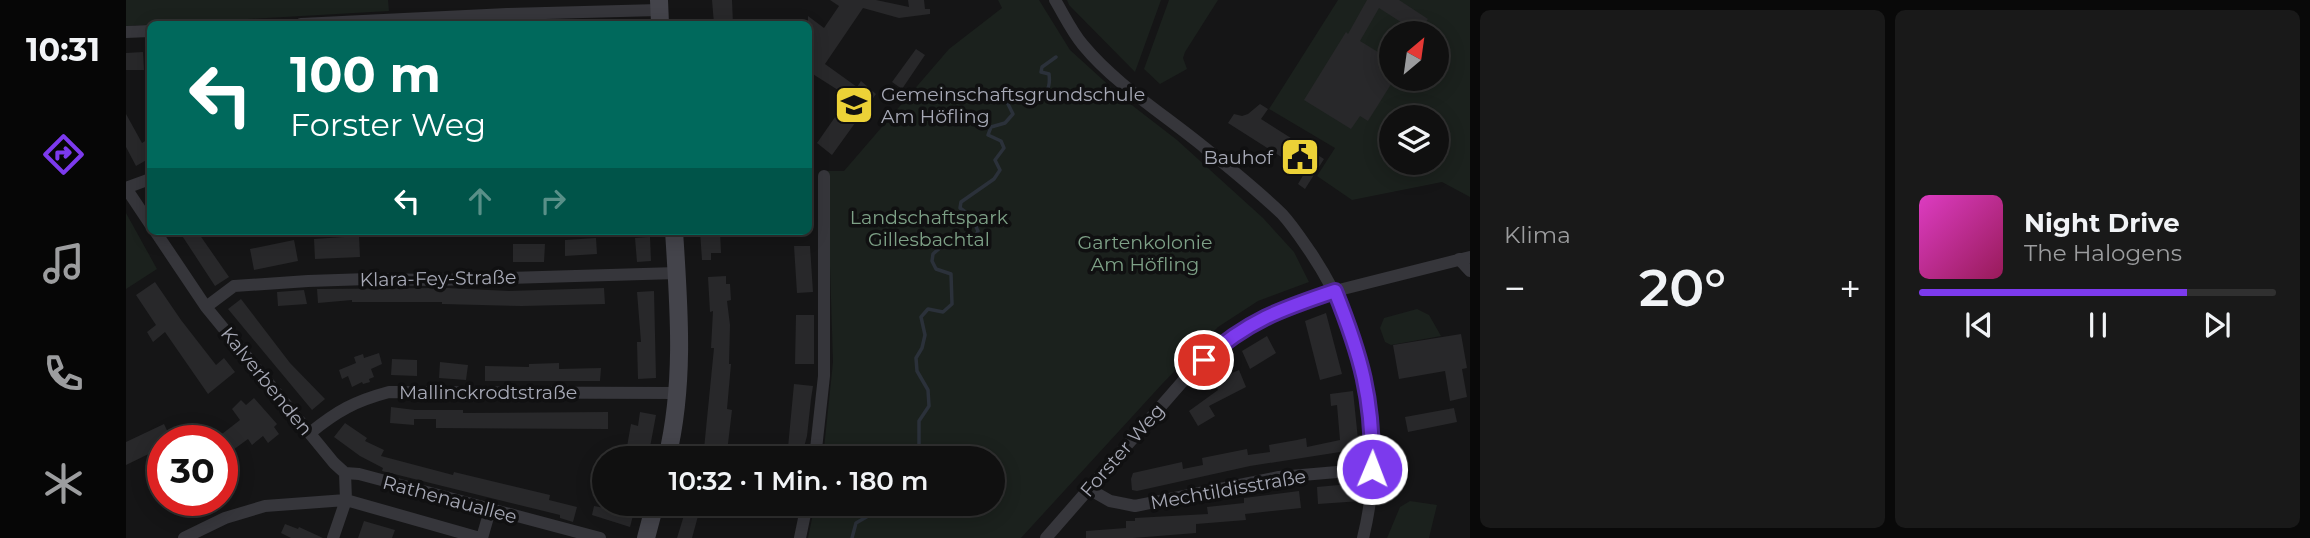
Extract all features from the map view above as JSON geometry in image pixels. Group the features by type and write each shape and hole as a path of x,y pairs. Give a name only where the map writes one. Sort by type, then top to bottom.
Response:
{"street":[{"path":"506,0 507,14"},
{"path":"1055,0 1072,30 1097,60 1283,215 1335,291 1357,346 1373,427 1372,469 1363,538"},
{"path":"363,21 507,14 660,11"},
{"path":"126,32 147,31"},
{"path":"816,446 824,376 824,176"},
{"path":"147,180 126,188 147,220"},
{"name":"Kalverbenden","path":"158,235 206,307 345,473"},
{"path":"669,446 678,393 680,340 674,235"},
{"path":"1465,258 1470,271"},
{"name":"Forster Weg","path":"1046,538 1190,373 1246,328 1277,311 1335,291 1465,258"},
{"name":"Klara-Fey-Straße","path":"206,307 234,286 368,278 436,280 677,272"},
{"name":"Mallinckrodtstraße","path":"310,433 334,413 359,400 389,392 678,393"},
{"name":"Mechtildisstraße","path":"1089,489 1110,501 1135,506 1279,477 1372,469"},
{"path":"333,538 346,500 345,473"},
{"name":"Rathenauallee","path":"345,473 359,474 597,538"},
{"path":"184,538 225,518 265,506 346,500"},
{"name":"Rathenauallee","path":"346,500 481,538"},
{"path":"481,538 490,510"},
{"path":"646,538 652,516"},
{"path":"800,538 805,516"}],"green space":[{"path":"126,0 388,0 389,11 214,21 147,21 147,25 126,26"},
{"path":"998,0 1039,0 1070,50 1124,99 1177,140 1263,218 1294,252 1309,282 1258,301 1218,327 1021,538 808,538 813,516 1005,516 1005,446 824,446 833,362 827,171 844,171 949,49 1002,8"},
{"path":"1067,0 1161,0 1135,72 1069,5"},
{"path":"1169,0 1218,0 1185,52 1183,58 1187,69 1160,84 1144,69"},
{"path":"1338,0 1470,0 1470,197 1442,182 1352,200 1317,176 1335,148 1269,109"},
{"path":"126,213 157,269 126,289"},
{"path":"1417,309 1429,315 1441,336 1391,345 1385,342 1380,328 1384,318"},
{"path":"1410,501 1437,505 1429,538 1387,538 1400,507"}],"building":[{"path":"712,0 732,0 733,21 714,21"},
{"path":"830,0 876,0 909,7 908,0 924,0 925,9 930,9 930,14 899,18 863,8 825,64 857,87 861,81 876,94 832,155 817,143 849,97 812,74 812,21 808,21 808,16 824,28 839,6"},
{"path":"1367,0 1399,0 1428,19 1399,21 1379,8 1360,41 1379,53 1379,91 1387,91 1368,121 1360,116 1351,129 1304,100 1346,32 1348,34"},
{"path":"916,49 925,55 902,89 892,82"},
{"path":"143,52 144,70 126,70 126,53"},
{"path":"1260,104 1268,109 1261,119 1324,159 1305,189 1298,184 1305,172 1228,123 1234,114 1248,114"},
{"path":"126,114 142,143 147,140 147,160 136,166 126,147"},
{"path":"182,235 200,235 229,277 215,286"},
{"path":"700,235 720,235 721,253 711,253 711,260 702,260"},
{"path":"359,236 360,257 315,259 314,239"},
{"path":"650,237 651,261 637,262 635,238"},
{"path":"596,238 597,254 565,256 565,240"},
{"path":"294,240 298,261 254,270 250,249"},
{"path":"513,244 545,244 544,262 513,262"},
{"path":"794,246 810,246 813,292 797,293"},
{"path":"726,276 726,284 730,284 731,300 727,301 731,364 727,409 732,410 728,446 704,446 714,348 711,348 713,311 710,312 708,277"},
{"path":"155,282 216,365 224,358 235,372 208,394 165,332 153,342 147,332 156,325 136,295"},
{"path":"447,288 509,291 604,288 605,304 522,306 352,300 318,303 317,289"},
{"path":"304,290 307,304 278,306 277,292"},
{"path":"654,291 656,378 638,379 637,342 641,342 637,292"},
{"path":"241,299 290,363 325,399 312,410 228,309"},
{"path":"1326,313 1342,374 1320,380 1305,321"},
{"path":"796,315 814,315 814,364 795,364"},
{"path":"1461,334 1467,368 1462,369 1467,397 1450,401 1445,371 1399,379 1393,345"},
{"path":"1267,336 1276,353 1250,369 1242,351"},
{"path":"379,353 382,364 371,369 374,377 369,379 370,382 362,382 352,387 348,376 342,379 339,370 356,363 354,357 363,354 364,358"},
{"path":"392,359 417,360 417,376 391,375"},
{"path":"440,362 468,365 466,380 439,378"},
{"path":"559,363 559,369 601,368 600,381 485,381 485,366 529,367 529,364"},
{"path":"1239,370 1246,387 1209,406 1215,416 1198,426 1189,411 1218,390 1214,381"},
{"path":"794,384 813,386 804,446 788,446"},
{"path":"1353,391 1359,449 1250,466 1132,490 1133,473 1182,462 1183,469 1203,465 1202,458 1247,449 1248,455 1270,452 1269,445 1306,438 1307,447 1340,440 1337,405 1331,406 1330,394"},
{"path":"254,398 277,424 274,427 279,434 268,443 263,436 252,445 248,439 238,446 238,425 234,425 240,420 232,409 241,400 246,405"},
{"path":"391,407 463,410 463,413 608,412 608,429 436,428 436,419 414,419 414,425 390,423"},
{"path":"1454,408 1457,422 1408,432 1405,417"},
{"path":"640,412 656,415 650,446 627,446 631,424 638,426"},
{"path":"345,423 367,438 365,441 384,450 381,456 453,475 454,472 550,495 549,500 577,507 573,522 560,518 560,515 382,471 383,468 360,456 334,437"},
{"path":"147,432 147,455 126,465 126,442"},
{"path":"1361,483 1361,501 1318,504 1317,487"},
{"path":"1299,491 1301,508 1245,514 1246,520 1196,524 1196,533 1133,538 1086,538 1086,531 1126,528 1126,521 1135,521 1135,518 1208,514 1207,507 1244,503 1244,498"},
{"path":"595,516 633,516 630,527"},
{"path":"684,516 698,516 692,538 677,538"},
{"path":"364,521 395,530 392,538 358,538"},
{"path":"285,524 323,538 291,538 281,533"}],"waterway":[{"path":"919,446 919,421 929,406 928,390 917,371 916,358 925,335 921,317 928,309 943,312 952,304 951,274 936,269 932,261 933,254 948,244 973,242 978,231 971,216 960,208 961,202 994,179 1000,170 995,160 1004,148 1001,141 988,135 991,127 1005,123 1013,114 1007,102 1012,94 1032,101 1044,94 1048,88 1049,74 1041,72 1042,67 1056,57"},
{"path":"852,538 856,523 868,516"}],"place":[{"name":"Gemeinschaftsgrundschule Am Höfling","path":"854,105"},
{"name":"Bauhof","path":"1300,157"}],"route":[{"path":"1204,360 1246,328 1277,311 1335,291 1357,346 1368,394 1373,427 1372,469"}],"park label":[{"name":"Landschaftspark Gillesbachtal","path":"929,228"},
{"name":"Gartenkolonie Am Höfling","path":"1145,253"}]}
